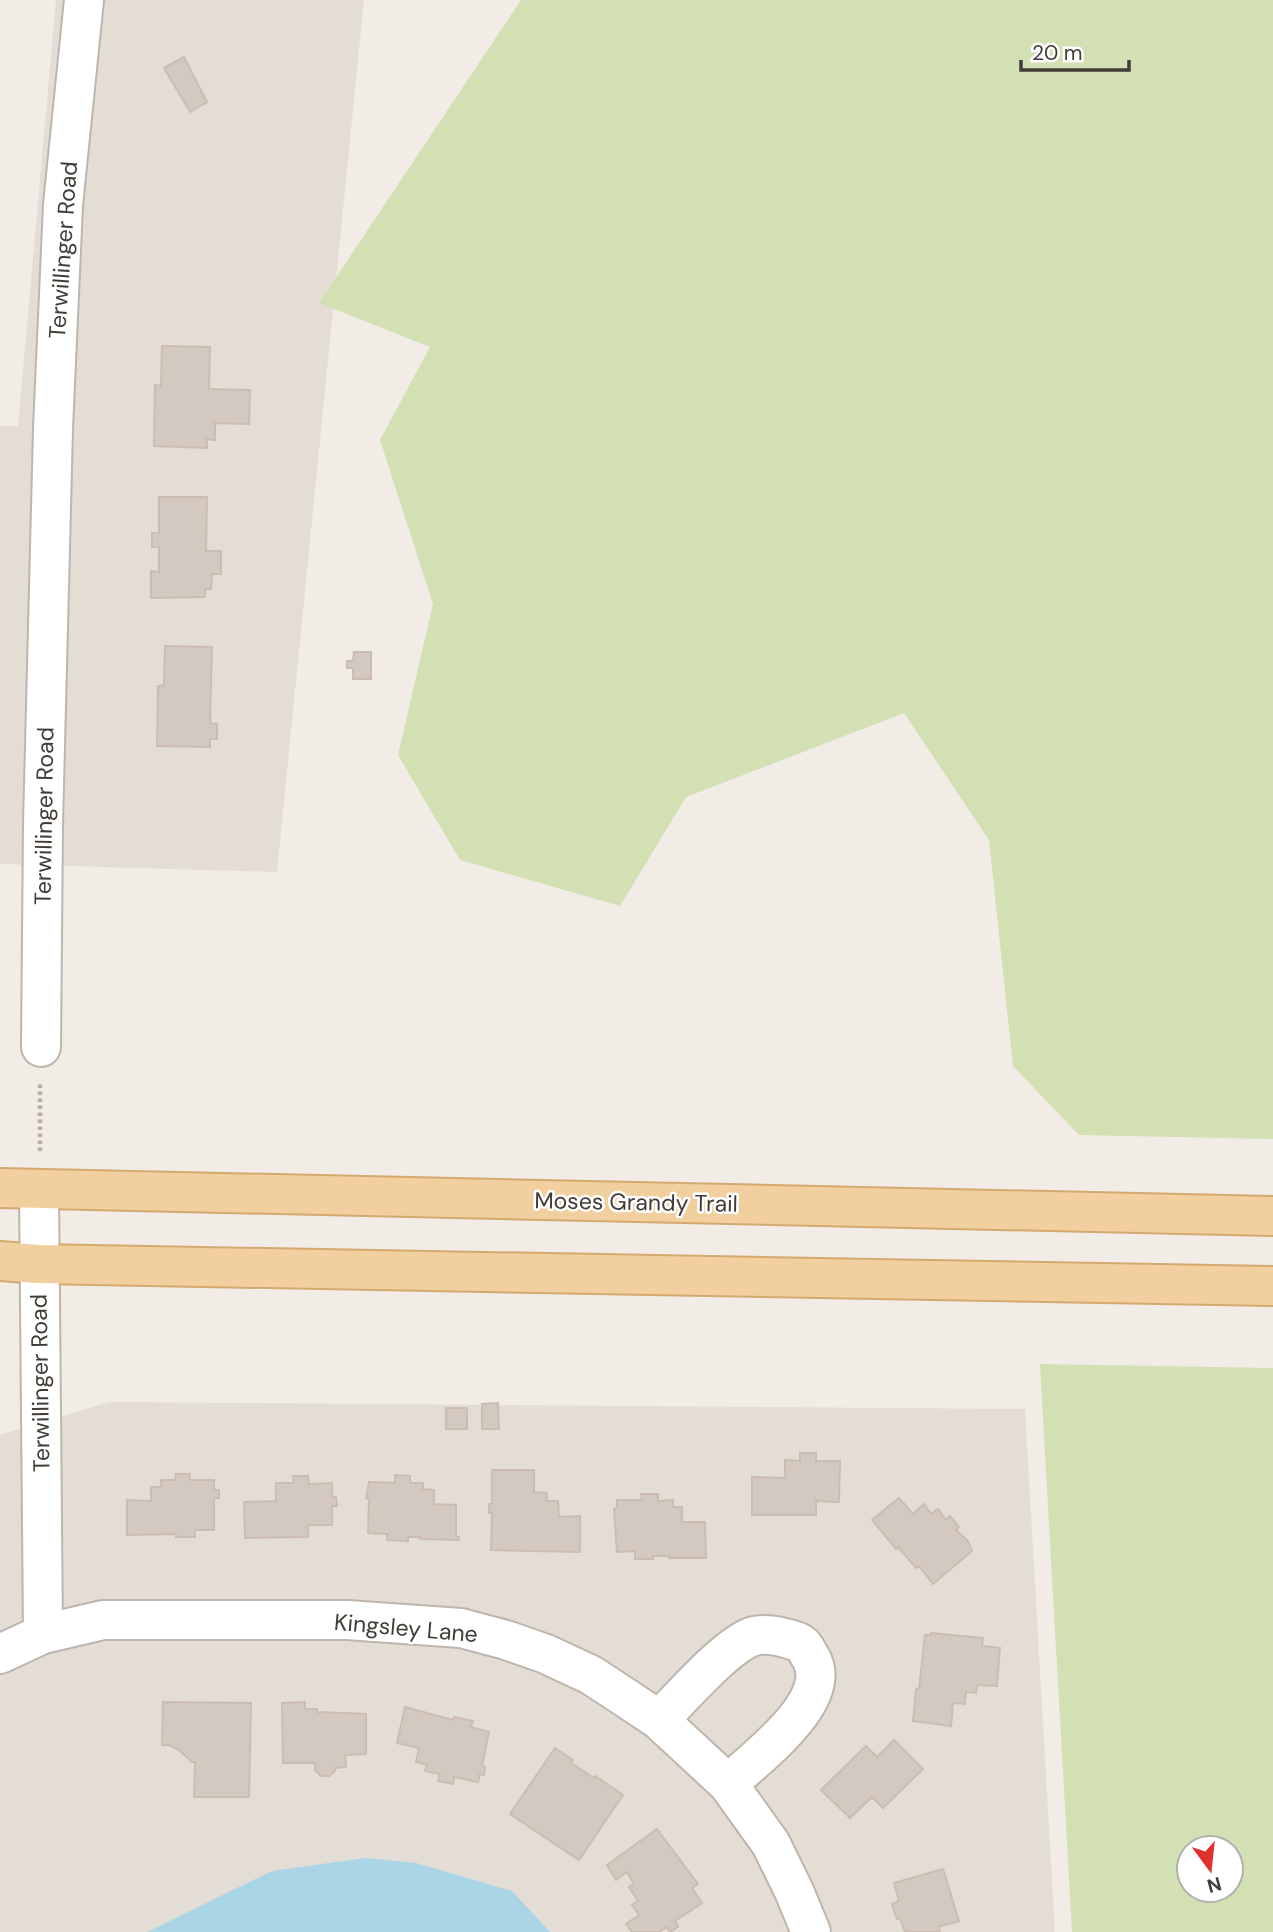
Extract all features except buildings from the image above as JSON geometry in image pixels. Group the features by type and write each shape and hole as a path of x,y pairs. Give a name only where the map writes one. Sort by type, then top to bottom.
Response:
{"main road":[{"name":"Moses Grandy Trail","path":"0,1188 1273,1216"},
{"path":"0,1261 38,1264 1273,1286"}],"street":[{"name":"Terwillinger Road","path":"41,1047 43,825 53,429 63,205 84,0"},
{"name":"Terwillinger Road","path":"39,1190 43,1634"},
{"name":"Kingsley Lane","path":"0,1654 43,1634 103,1620 346,1620 461,1628 506,1640 546,1654 592,1675 659,1720 728,1784 771,1844 811,1932"},
{"path":"659,1720 728,1652 752,1636 779,1635 802,1644 813,1662 815,1689 799,1717 728,1784"}],"path":[{"path":"39,1190 41,1047"}],"shaded area":[{"path":"56,0 364,0 277,872 0,864 0,426 18,426"},
{"path":"109,1402 1025,1409 1055,1932 0,1932 0,1435"}],"green space":[{"path":"521,0 1273,0 1273,1139 1079,1135 1013,1066 989,840 904,713 686,797 620,906 460,860 398,755 433,604 380,440 430,347 319,303"},
{"path":"1040,1364 1273,1368 1273,1932 1072,1932"}],"water":[{"path":"365,1858 416,1863 512,1891 550,1932 147,1932 272,1871"}]}
